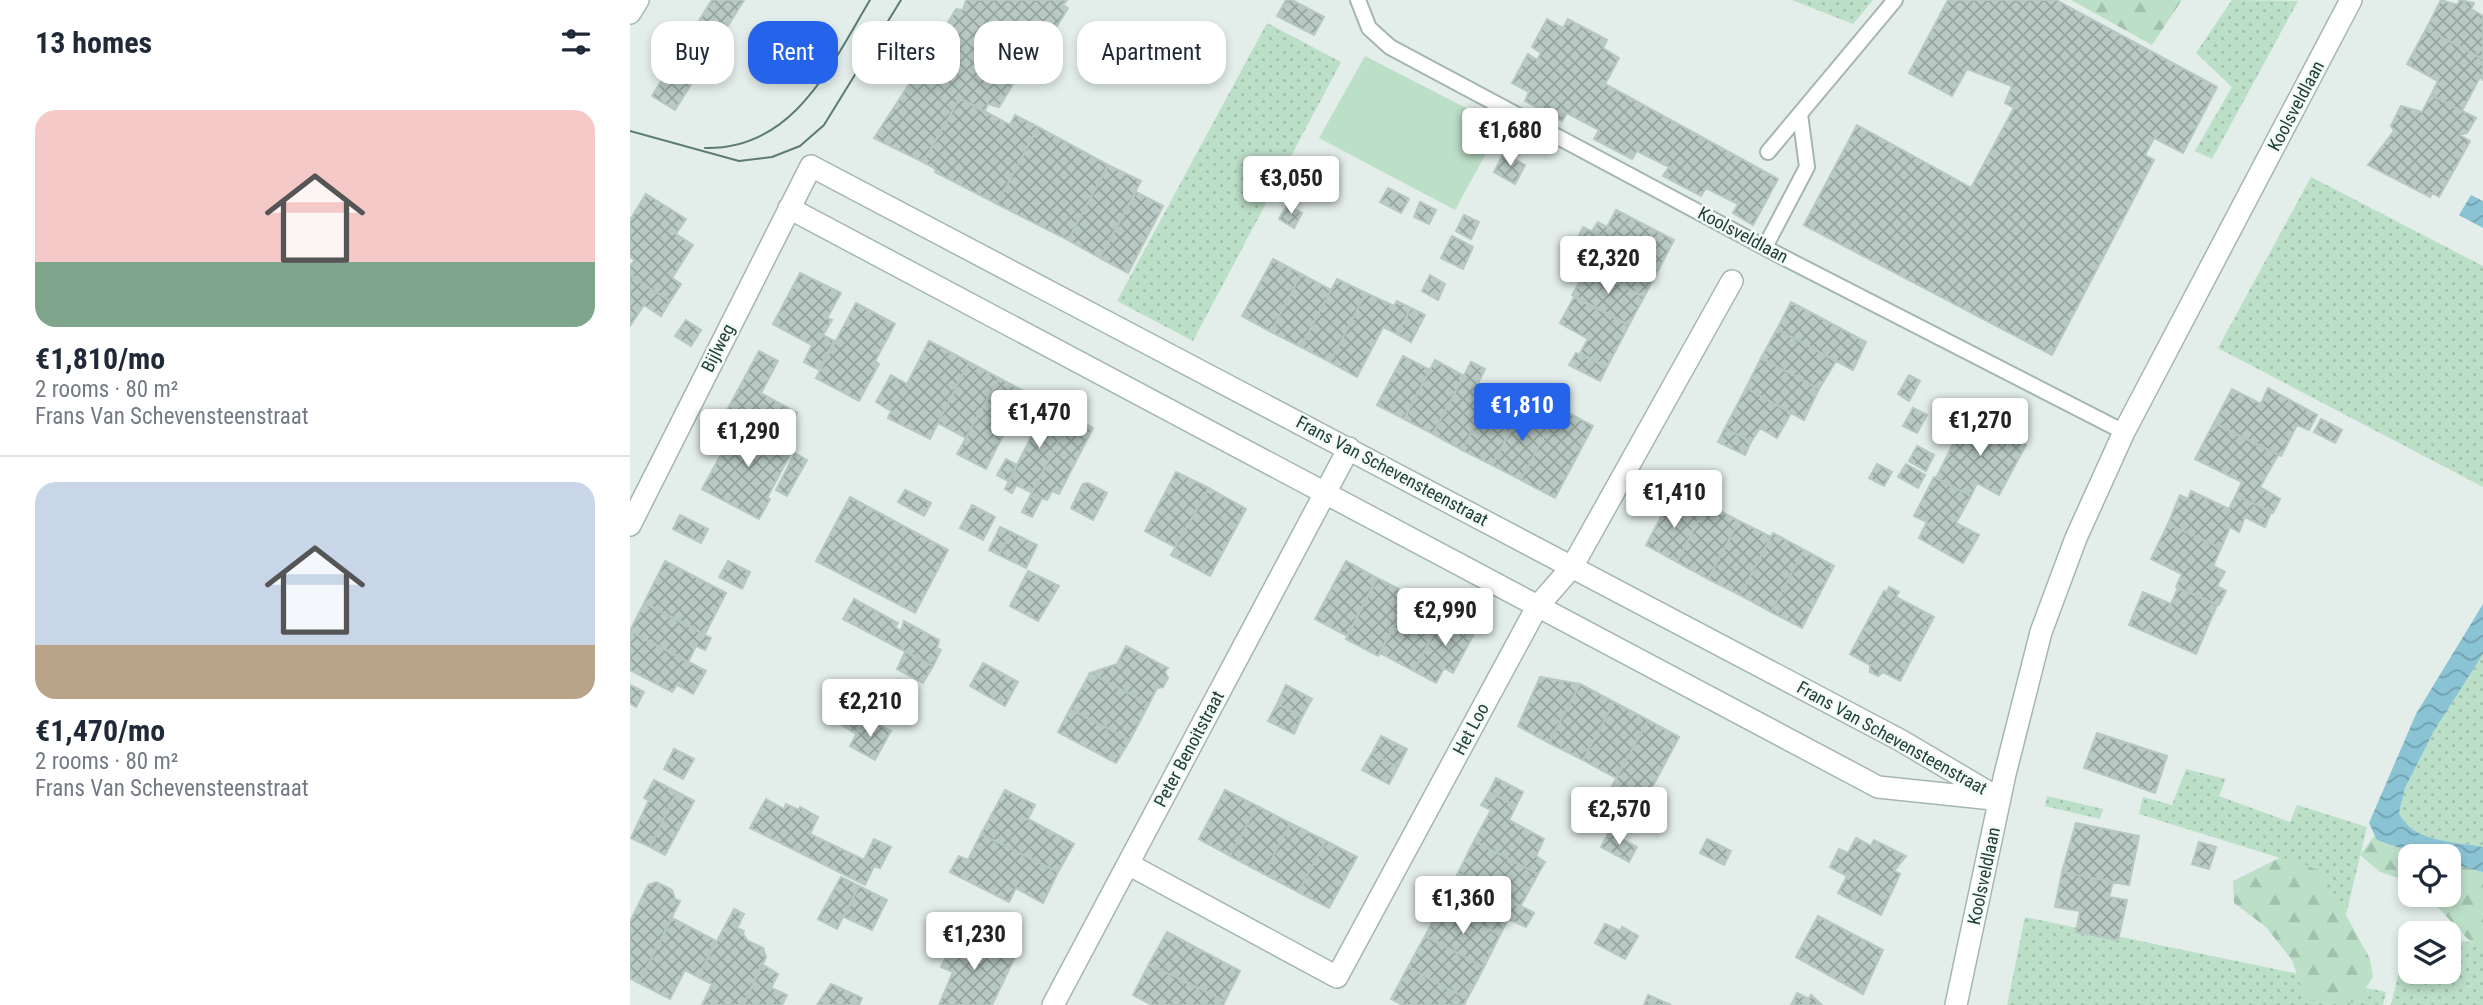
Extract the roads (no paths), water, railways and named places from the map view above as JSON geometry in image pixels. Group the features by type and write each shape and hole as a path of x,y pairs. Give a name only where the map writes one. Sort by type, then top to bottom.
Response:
{"street":[{"path":"630,13 638,0"},
{"name":"Koolsveldlaan","path":"1956,1005 2000,799 2041,632 2076,538 2124,432 2348,1"},
{"name":"Frans Van Schevensteenstraat","path":"811,166 1900,740 2000,799 1878,787 789,208 811,166"},
{"name":"Bijlweg","path":"630,525 789,208"},
{"name":"Het Loo","path":"1128,864 1336,977 1537,607 1572,567 1731,281"},
{"name":"Peter Benoitstraat","path":"1053,1005 1349,448"}],"lane":[{"name":"Koolsveldlaan","path":"1358,0 1369,28 1390,47 1765,247 2124,432"},
{"path":"1768,152 1895,0"},
{"path":"1765,247 1807,167 1800,114"}],"water":[{"path":"2471,195 2483,201 2483,228 2459,215"},
{"path":"2483,604 2483,654 2434,731 2405,788 2399,813 2405,823 2424,835 2447,842 2483,847 2483,872 2461,866 2461,844 2398,844 2398,847 2377,840 2369,823 2416,714"}],"tram line":[{"path":"705,148 736,145 763,135 786,119 824,76 870,0"},
{"path":"630,131 739,161 772,157 800,146 824,125 901,0"}]}
